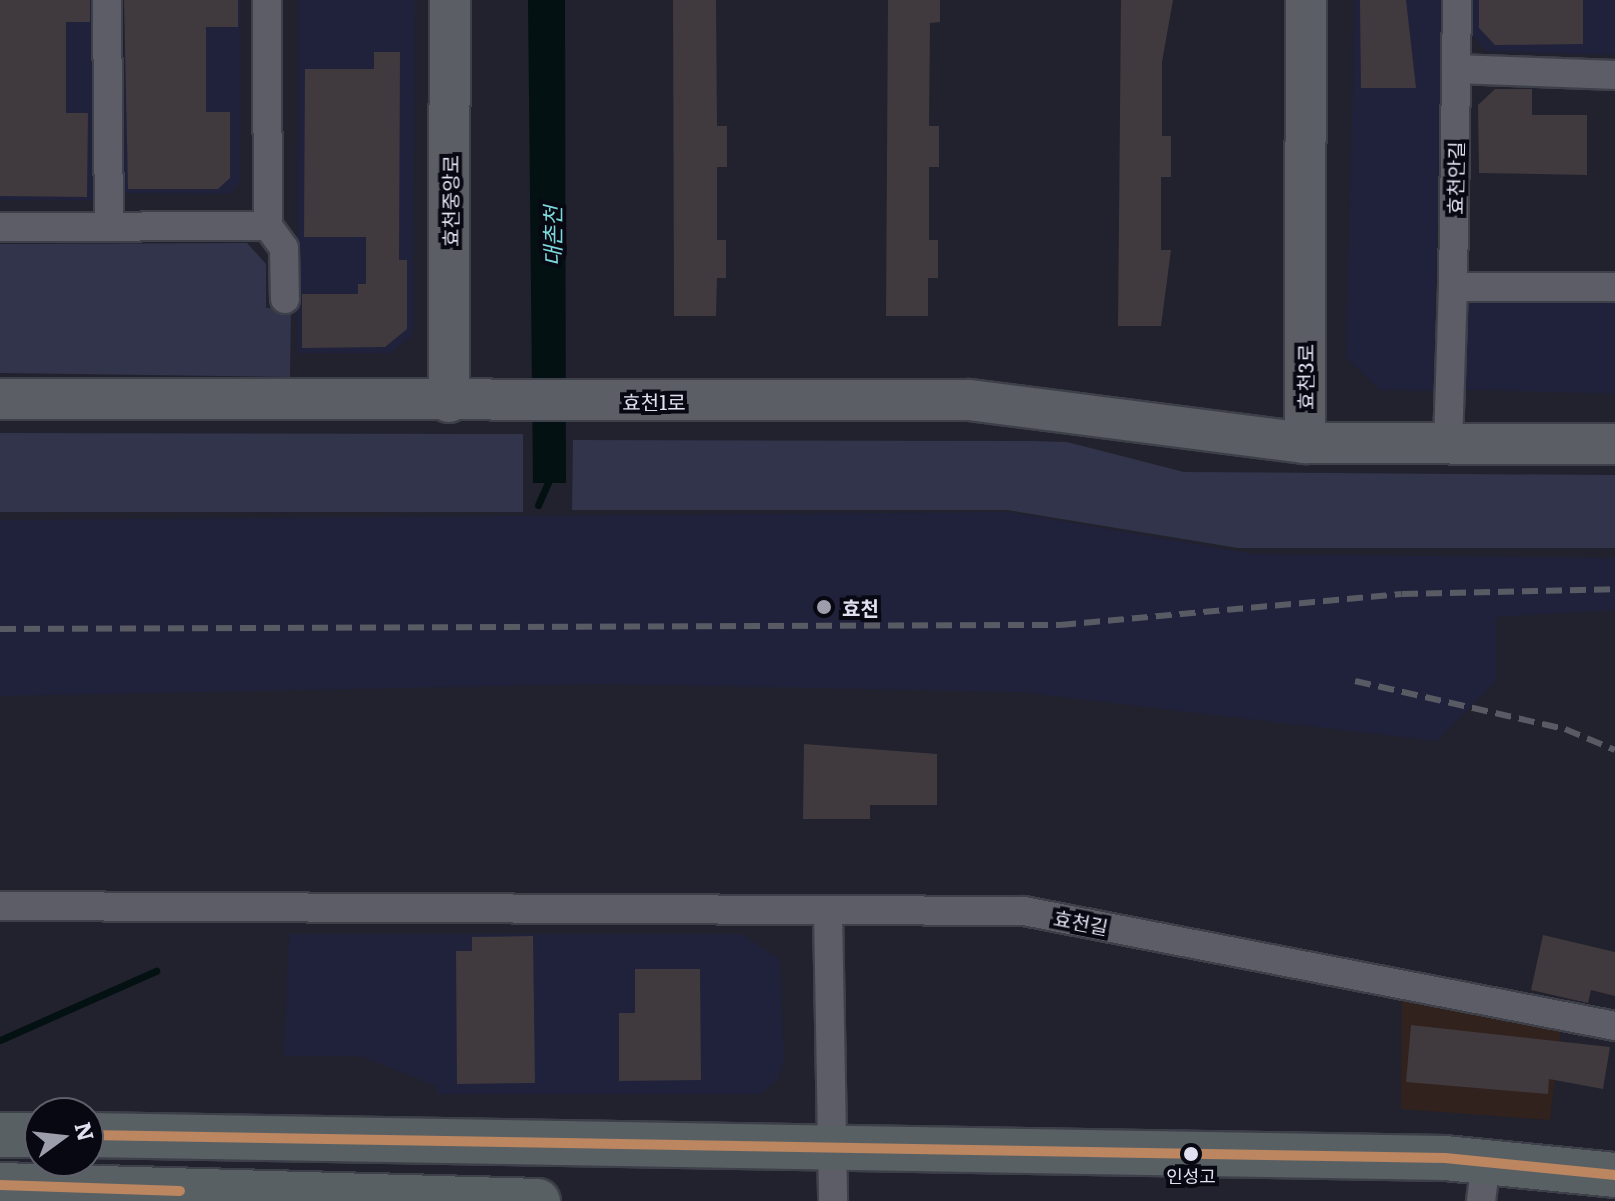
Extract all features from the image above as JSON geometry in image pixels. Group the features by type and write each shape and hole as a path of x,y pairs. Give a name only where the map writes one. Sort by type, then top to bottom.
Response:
{"main road":[{"path":"0,1135 24,1135"},
{"path":"104,1135 832,1148 1484,1181 1615,1175"},
{"path":"0,1185 538,1201"}],"street":[{"path":"107,0 109,227"},
{"path":"267,0 268,226 284,248 285,299"},
{"name":"효천중앙로","path":"449,402 450,0"},
{"name":"효천3로","path":"1305,443 1306,0"},
{"name":"효천안길","path":"1448,444 1457,0"},
{"path":"1457,69 1615,75"},
{"path":"0,227 268,226"},
{"path":"1453,287 1615,287"},
{"name":"효천1로","path":"0,399 449,402 969,400 1305,443"},
{"path":"1305,443 1615,444"},
{"name":"효천길","path":"0,906 1024,911 1615,1026"},
{"path":"828,910 833,1201"}],"shaded area":[{"path":"0,0 100,0 98,200 0,200"},
{"path":"124,0 241,0 240,183 229,194 123,193"},
{"path":"299,0 415,0 413,335 391,353 297,353"},
{"path":"1355,0 1443,0 1433,391 1380,390 1346,357"},
{"path":"1473,0 1615,0 1615,55 1486,51 1473,36"},
{"path":"247,243 266,264 266,308 291,309 290,377 0,373 0,244"},
{"path":"1471,298 1615,302 1615,394 1452,389 1454,314"},
{"path":"0,433 523,434 523,512 0,512"},
{"path":"573,440 1067,442 1184,472 1615,475 1615,548 1238,548 1007,510 572,510"},
{"path":"1008,512 1253,554 1615,558 1615,610 1496,617 1496,681 1437,741 1019,692 601,684 0,696 0,520"},
{"path":"289,934 742,934 780,960 784,1059 778,1079 760,1094 437,1094 437,1086 359,1056 284,1056"},
{"path":"1402,1000 1561,1027 1550,1120 1401,1109"}],"water":[{"name":"대촌천","path":"528,0 565,0 566,483 533,483"}],"building":[{"path":"0,0 90,0 90,22 66,22 66,113 88,113 87,197 0,196"},
{"path":"124,0 238,0 238,27 206,27 206,112 230,112 230,178 218,189 128,189"},
{"path":"673,0 716,0 717,126 727,126 727,167 717,167 717,240 726,240 726,278 717,278 716,316 674,316"},
{"path":"888,0 940,0 940,22 930,23 929,126 939,126 939,167 929,167 929,240 938,240 938,278 928,278 928,316 886,316"},
{"path":"1121,0 1173,0 1162,62 1162,136 1171,136 1171,177 1161,177 1161,250 1171,250 1161,326 1118,326"},
{"path":"1360,0 1406,0 1416,88 1361,88"},
{"path":"1479,0 1583,0 1583,44 1495,45 1479,28"},
{"path":"374,52 400,52 399,260 407,260 407,329 385,347 302,348 302,294 358,294 358,284 366,284 366,237 304,237 305,69 374,69"},
{"path":"1495,89 1532,89 1532,115 1587,115 1587,175 1479,173 1478,105"},
{"path":"804,744 937,754 937,805 870,805 870,819 803,819"},
{"path":"1543,935 1615,952 1615,996 1591,990 1588,1003 1531,990"},
{"path":"533,936 535,1083 457,1084 456,951 472,951 472,937"},
{"path":"635,969 700,969 701,1080 619,1081 619,1013 635,1013"},
{"path":"1411,1025 1610,1047 1603,1089 1549,1079 1548,1094 1406,1082"}],"waterway":[{"path":"538,505 550,478"},
{"path":"0,1040 156,971"}],"railway":[{"path":"0,629 1060,625 1402,594 1615,589"},
{"path":"1355,681 1565,729 1615,750"}],"transit line":[{"path":"104,1135 1445,1158 1615,1175"},
{"path":"0,1185 180,1191"}],"place":[{"name":"효천","path":"824,607"},
{"name":"인성고","path":"1191,1154"}]}
